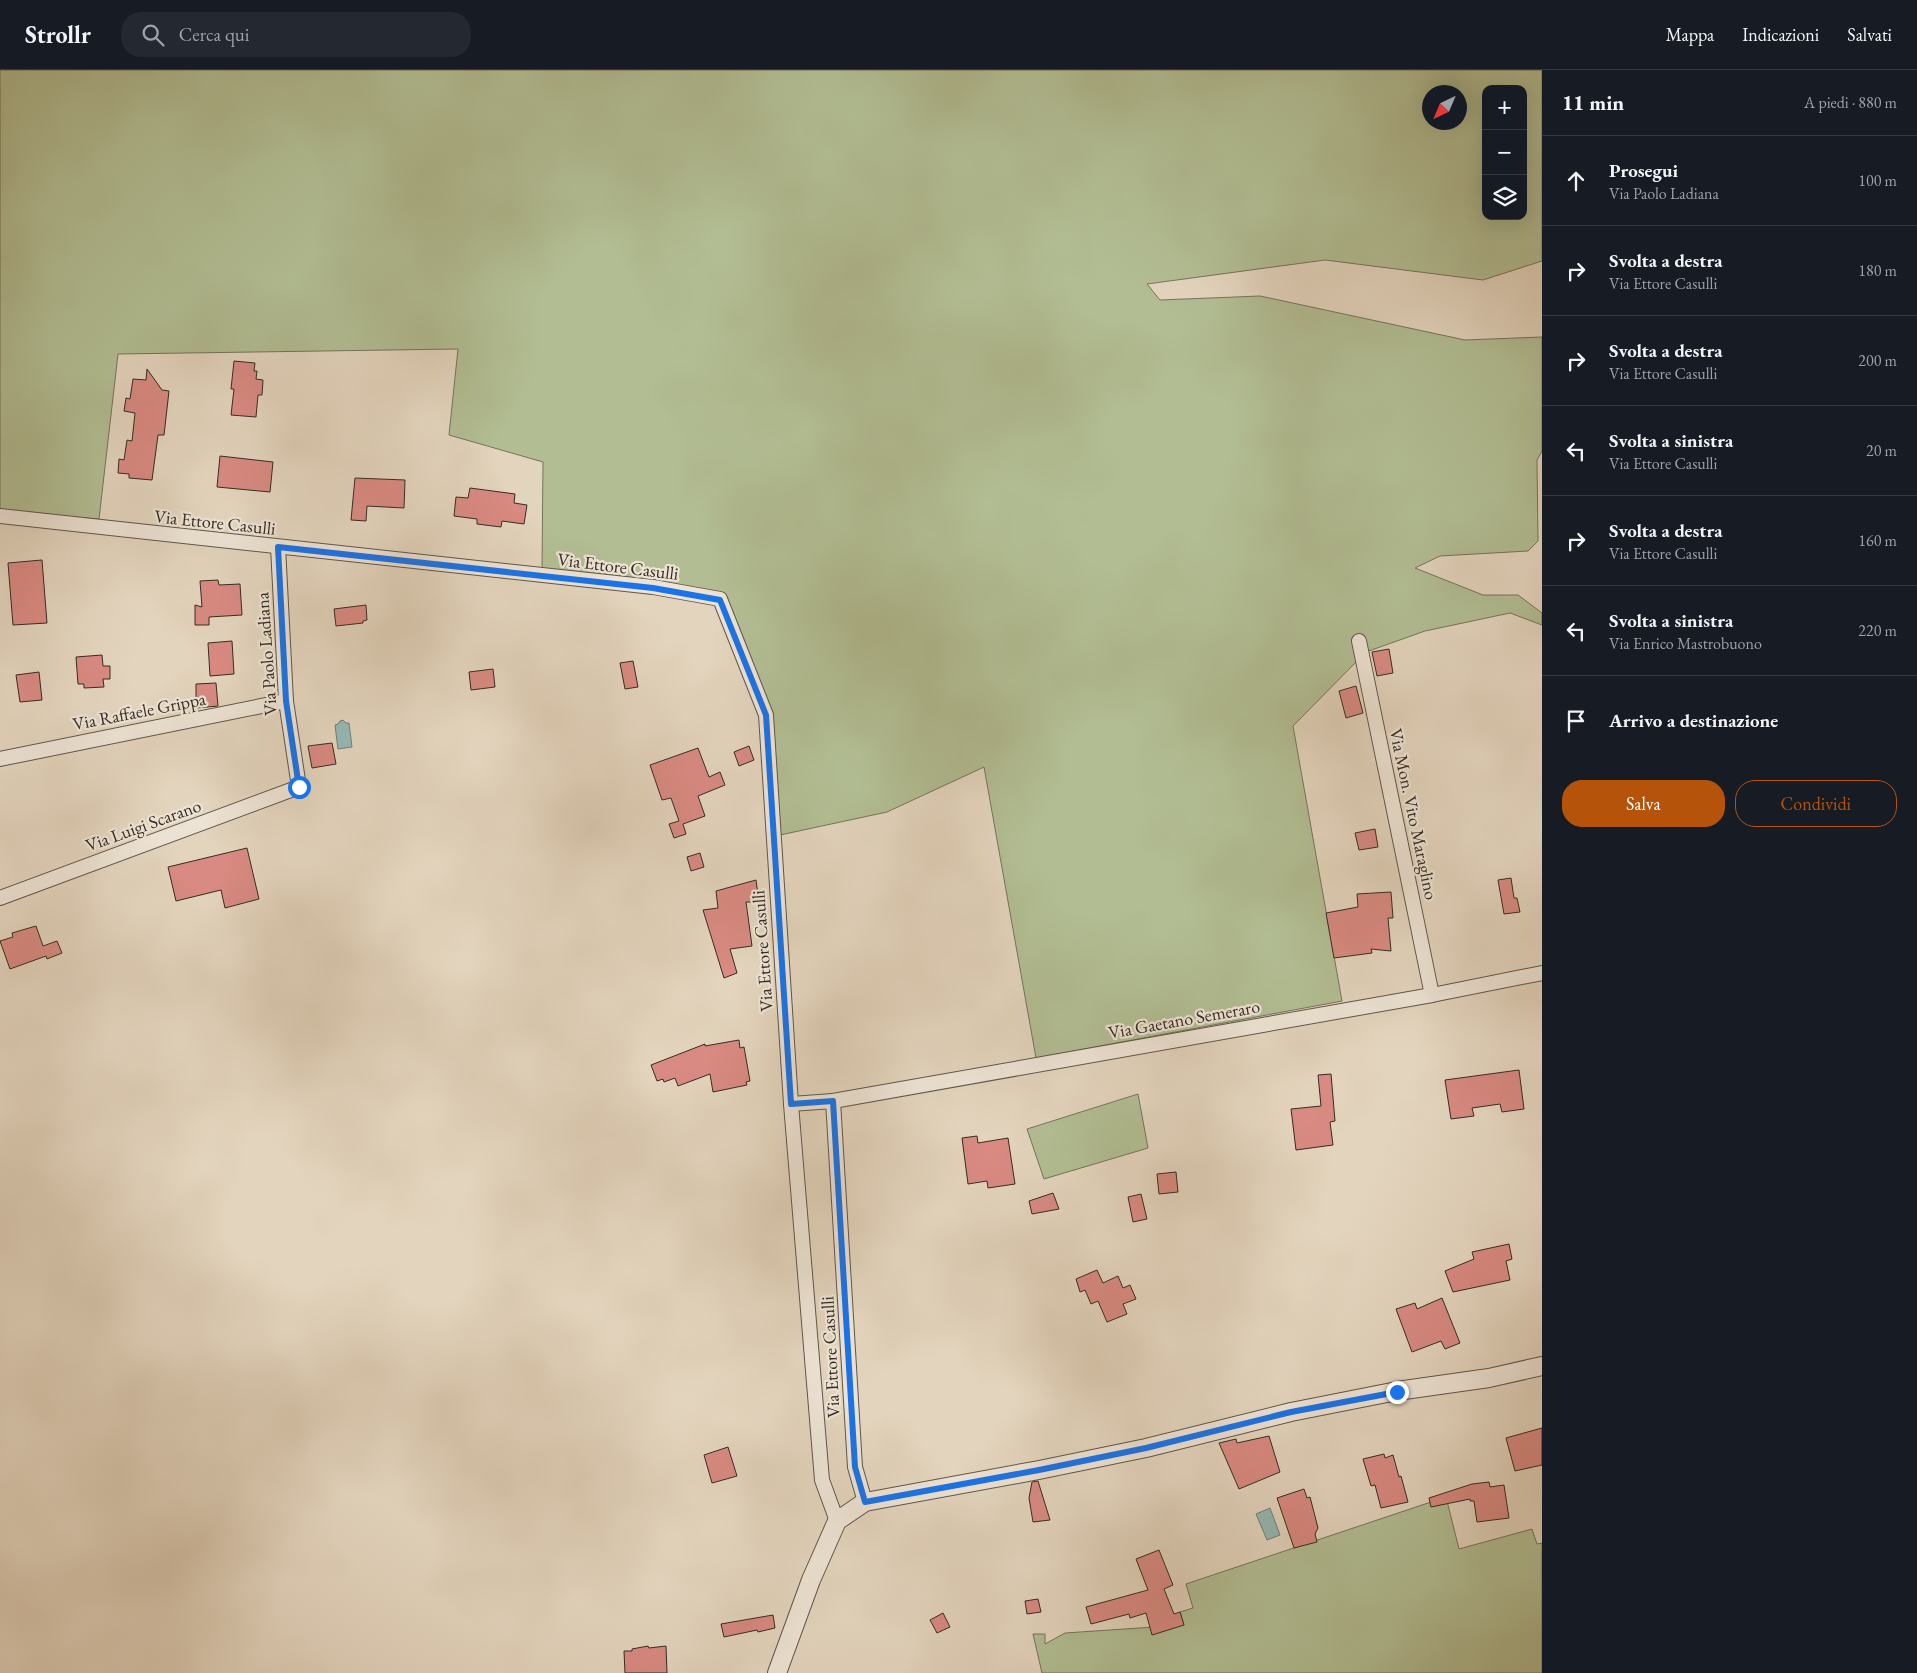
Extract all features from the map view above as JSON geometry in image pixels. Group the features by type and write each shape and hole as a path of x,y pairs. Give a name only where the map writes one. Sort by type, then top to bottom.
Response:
{"street":[{"name":"Via Ettore Casulli","path":"0,516 653,588 720,600 766,715 791,1104 822,1480 837,1521"},
{"name":"Via Paolo Ladiana","path":"278,547 286,701 299,787"},
{"name":"Via Mon. Vito Maraglino","path":"1359,641 1432,995"},
{"name":"Via Raffaele Grippa","path":"0,759 286,701"},
{"name":"Via Luigi Scarano","path":"0,898 299,787"},
{"name":"Via Gaetano Semeraro","path":"833,1101 1432,995 1542,973"},
{"name":"Via Ettore Casulli","path":"833,1101 855,1467 865,1502"},
{"path":"791,1104 833,1101"},
{"path":"777,1673 811,1580 837,1521 865,1502 1146,1448 1291,1412 1397,1392 1489,1378 1542,1366"}],"green space":[{"path":"0,70 1542,70 1542,261 1483,280 1325,260 1147,284 1160,300 1260,296 1465,340 1542,337 1542,451 1537,460 1538,541 1528,551 1440,556 1415,568 1483,595 1518,595 1542,613 1542,625 1510,613 1425,631 1366,652 1293,726 1342,1001 1036,1058 984,767 887,812 780,835 768,712 722,601 542,572 543,462 449,435 458,349 118,354 99,519 0,511"},
{"path":"1138,1094 1148,1148 1044,1179 1027,1129"},
{"path":"1446,1497 1459,1549 1532,1529 1537,1544 1542,1543 1542,1673 1042,1673 1033,1634 1045,1634 1045,1644 1065,1633 1184,1625 1180,1612 1193,1608 1186,1584"}],"water":[{"path":"343,720 349,723 352,747 338,749 335,725"},
{"path":"1270,1508 1280,1535 1267,1540 1256,1514"}],"building":[{"path":"234,361 255,363 256,379 263,380 262,395 258,395 256,417 231,415 234,389 231,389"},
{"path":"147,369 162,390 169,391 164,435 158,435 152,480 129,478 129,474 118,473 119,459 124,460 127,440 132,441 135,413 124,411 126,398 130,399 133,379 146,380"},
{"path":"220,456 273,462 270,492 217,487"},
{"path":"355,478 405,480 404,508 367,506 366,521 351,520"},
{"path":"470,488 515,494 514,503 527,505 524,524 502,521 501,527 477,524 477,519 454,516 456,497 468,498"},
{"path":"42,560 47,623 13,625 8,563"},
{"path":"218,580 219,585 240,584 242,615 209,617 209,625 195,625 195,605 202,607 200,581"},
{"path":"366,605 367,620 363,621 363,623 336,626 334,609"},
{"path":"232,641 234,674 210,676 208,643"},
{"path":"1389,649 1393,673 1377,676 1372,652"},
{"path":"102,655 103,666 110,666 110,679 103,679 104,687 84,688 84,684 78,684 76,657"},
{"path":"633,661 638,687 625,689 620,663"},
{"path":"493,669 495,687 471,690 469,672"},
{"path":"39,672 42,700 20,702 16,675"},
{"path":"216,683 218,706 196,708 196,684"},
{"path":"1356,686 1363,713 1346,718 1339,691"},
{"path":"332,743 336,764 312,768 308,746"},
{"path":"749,746 754,760 739,766 734,752"},
{"path":"698,748 709,777 720,772 725,785 698,796 705,816 683,824 686,834 674,838 669,824 679,821 671,798 662,800 650,765"},
{"path":"1375,829 1378,847 1359,850 1355,833"},
{"path":"247,848 259,899 225,908 221,890 176,901 168,867"},
{"path":"700,853 704,867 691,871 687,857"},
{"path":"1511,878 1514,898 1517,898 1520,912 1504,914 1498,880"},
{"path":"756,880 759,902 746,902 752,946 730,949 737,973 724,978 703,910 718,908 716,891"},
{"path":"1391,892 1393,918 1388,918 1391,951 1371,949 1372,953 1334,958 1326,913 1358,907 1357,894"},
{"path":"36,926 43,946 57,941 62,953 47,959 46,956 10,969 0,941 13,937 12,933"},
{"path":"739,1040 740,1048 744,1047 750,1081 746,1082 747,1085 713,1092 710,1074 678,1086 675,1078 664,1082 663,1079 657,1081 651,1065 705,1044 705,1046"},
{"path":"1519,1070 1524,1109 1502,1112 1500,1104 1472,1108 1474,1116 1451,1119 1445,1080"},
{"path":"1331,1074 1335,1121 1330,1122 1333,1145 1296,1150 1291,1109 1321,1106 1318,1075"},
{"path":"977,1136 978,1143 1008,1138 1015,1184 988,1188 987,1181 968,1184 962,1138"},
{"path":"1176,1172 1178,1192 1159,1194 1157,1174"},
{"path":"1053,1193 1059,1209 1032,1214 1029,1201"},
{"path":"1141,1194 1147,1219 1133,1222 1128,1197"},
{"path":"1509,1244 1512,1259 1506,1261 1510,1280 1453,1292 1445,1271 1474,1259 1472,1252"},
{"path":"1097,1270 1103,1283 1118,1276 1123,1288 1130,1285 1136,1299 1123,1304 1127,1314 1107,1322 1098,1301 1091,1304 1085,1290 1080,1292 1076,1279"},
{"path":"1442,1298 1460,1343 1445,1349 1441,1341 1412,1352 1396,1309 1415,1303 1417,1309"},
{"path":"1542,1428 1542,1465 1515,1471 1506,1438"},
{"path":"1269,1436 1280,1472 1239,1489 1219,1443 1236,1439 1237,1443"},
{"path":"728,1447 737,1476 712,1483 704,1455"},
{"path":"1384,1454 1385,1458 1393,1455 1408,1502 1381,1508 1375,1485 1371,1486 1363,1459"},
{"path":"1038,1481 1050,1520 1033,1522 1029,1498 1032,1482"},
{"path":"1489,1482 1490,1487 1504,1485 1509,1518 1477,1522 1474,1501 1470,1501 1470,1499 1431,1507 1429,1498 1472,1484"},
{"path":"1304,1489 1307,1498 1310,1497 1318,1528 1315,1534 1317,1542 1294,1548 1277,1498"},
{"path":"1159,1550 1173,1585 1164,1589 1174,1614 1180,1612 1184,1625 1152,1635 1146,1613 1130,1618 1129,1614 1091,1624 1086,1607 1148,1590 1136,1559"},
{"path":"1038,1599 1041,1612 1027,1614 1025,1601"},
{"path":"943,1613 950,1627 937,1633 930,1620"},
{"path":"773,1615 775,1628 724,1637 721,1624"},
{"path":"648,1646 649,1648 666,1646 667,1673 625,1673 624,1651 632,1651 632,1649"}],"route":[{"path":"299,787 286,701 278,547 653,588 720,600 766,715 791,1104 833,1101 855,1467 865,1502 1146,1448 1291,1412 1397,1392"}]}
